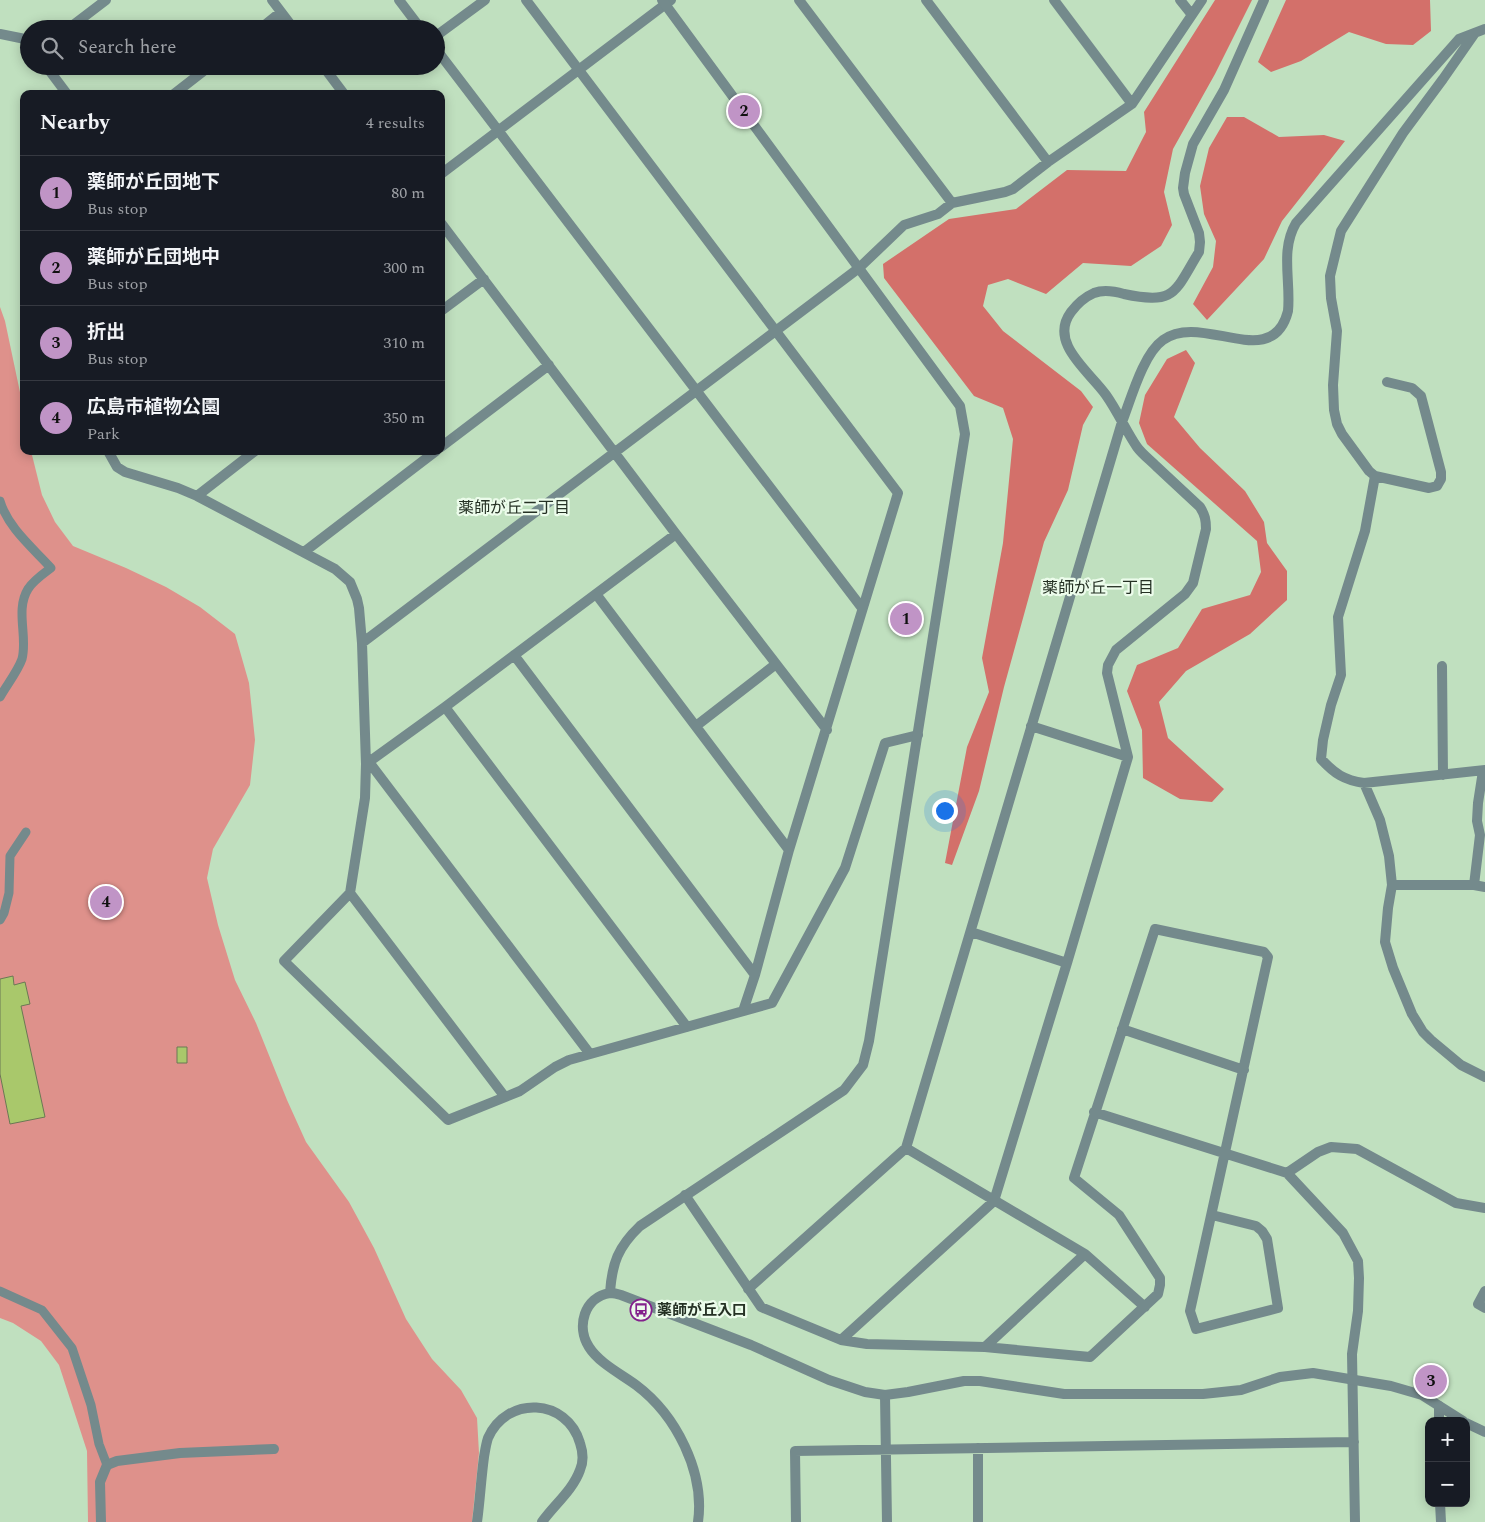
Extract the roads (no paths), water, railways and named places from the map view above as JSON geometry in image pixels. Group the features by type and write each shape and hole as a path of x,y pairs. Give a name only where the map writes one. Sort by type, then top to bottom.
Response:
{"street":[{"path":"80,20 106,0"},
{"path":"272,0 288,20"},
{"path":"400,0 414,20"},
{"path":"445,29 485,0"},
{"path":"526,0 898,493 789,850 743,1011"},
{"path":"799,0 952,203"},
{"path":"926,0 1048,162"},
{"path":"1054,0 1132,104"},
{"path":"1180,0 1192,15"},
{"path":"362,643 859,268 904,225 938,214 952,203 1013,189 1048,162 1132,104 1202,0"},
{"path":"841,1340 994,1201 1128,757 1107,673 1108,665 1116,650 1190,589 1193,583 1206,528 1204,513 1138,448 1106,394 1067,346 1064,331 1069,315 1080,302 1094,293 1111,291 1145,298 1158,299 1164,297 1177,288 1199,252 1199,233 1184,199 1183,188 1193,144 1224,90 1264,0"},
{"path":"445,171 499,132 666,1 960,406 966,434 864,1065 844,1090 685,1194 640,1226 622,1246 613,1266 610,1293"},
{"path":"272,20 282,12"},
{"path":"748,1289 906,1148 1122,422 1150,355 1164,339 1179,332 1194,331 1256,341 1268,338 1278,331 1288,311 1287,246 1296,223 1459,39 1480,31"},
{"path":"1386,382 1412,388 1421,396 1441,472 1441,479 1437,486 1429,488 1375,476 1369,471 1342,434 1337,424 1334,410 1333,385 1337,331 1331,298 1330,276 1341,231 1403,133 1480,31"},
{"path":"0,34 20,38"},
{"path":"445,61 862,608"},
{"path":"53,75 64,90"},
{"path":"179,90 198,75"},
{"path":"330,75 341,90"},
{"path":"445,228 827,730"},
{"path":"445,308 484,279"},
{"path":"445,444 549,365"},
{"path":"110,455 117,466 126,472 197,496 335,569 350,582 357,599 362,643 368,763 365,798 350,893 284,961 448,1120 520,1091 555,1067 569,1060 772,1003 845,868 885,743 918,735"},
{"path":"197,496 250,455"},
{"path":"304,552 431,455"},
{"path":"1375,476 1365,531 1338,616 1341,675 1331,705 1321,759 1336,774 1350,781 1364,783 1484,770 1478,803 1477,821 1480,835 1474,885"},
{"path":"368,763 446,707 676,534"},
{"path":"596,594 789,850"},
{"path":"514,655 755,974"},
{"path":"696,726 776,664"},
{"path":"1442,666 1443,775"},
{"path":"446,707 687,1027"},
{"path":"1031,726 1128,757"},
{"path":"368,763 590,1054"},
{"path":"1364,783 1384,833 1389,856 1392,885 1385,942 1393,968 1412,1014 1423,1032 1461,1065 1485,1077"},
{"path":"1392,885 1474,885 1485,887"},
{"path":"350,893 505,1097"},
{"path":"685,1194 761,1307 841,1340 867,1344 985,1347 1090,1357 1158,1294 1160,1286 1160,1278 1119,1215 1074,1178 1155,929 1264,952 1268,957 1190,1311 1196,1329 1278,1308 1267,1240 1262,1231 1256,1226 1212,1215"},
{"path":"971,932 1067,963"},
{"path":"1122,1029 1244,1070"},
{"path":"1094,1112 1287,1173 1343,1233 1358,1261 1359,1278 1358,1311 1352,1354 1355,1522"},
{"path":"1287,1173 1318,1152 1331,1147 1357,1148 1456,1202 1485,1208"},
{"path":"906,1148 1085,1254 1145,1307"},
{"path":"985,1347 1085,1254"},
{"path":"1485,1291 1478,1304 1485,1308"},
{"path":"698,1522 700,1508 696,1477 674,1429 657,1404 637,1386 596,1356 584,1337 582,1319 592,1303 600,1297 610,1293 621,1294 751,1345 829,1380 865,1392 884,1394 908,1392 964,1381 980,1381 1064,1394 1203,1394 1241,1390 1280,1377 1313,1373 1391,1386 1422,1395 1457,1417"},
{"path":"884,1394 887,1522"},
{"path":"1439,1406 1439,1417"},
{"path":"478,1522 483,1465 488,1439 497,1424 512,1411 530,1407 546,1409 565,1418 578,1434 583,1453 580,1469 572,1485 542,1522"},
{"path":"1470,1425 1485,1432"},
{"path":"796,1522 795,1451 1354,1442"},
{"path":"978,1448 978,1522"},
{"path":"101,1522 100,1482 107,1465 118,1460 180,1453 274,1449"},
{"path":"1440,1507 1440,1522"}],"lane":[{"path":"0,501 5,514 12,524 51,568 37,579 28,589 23,599 24,642 21,661 0,697"},
{"path":"0,920 4,913 9,893 10,856 26,832"},
{"path":"0,1291 42,1310 72,1348 91,1405 99,1444 107,1465"}],"place":[{"name":"薬師が丘団地中","path":"744,111"},
{"name":"薬師が丘団地下","path":"906,619"},
{"name":"広島市植物公園","path":"106,902"},
{"name":"薬師が丘入口","path":"641,1310"},
{"name":"折出","path":"1431,1381"}],"district":[{"name":"薬師が丘二丁目","path":"514,508"},
{"name":"薬師が丘一丁目","path":"1098,588"}]}
